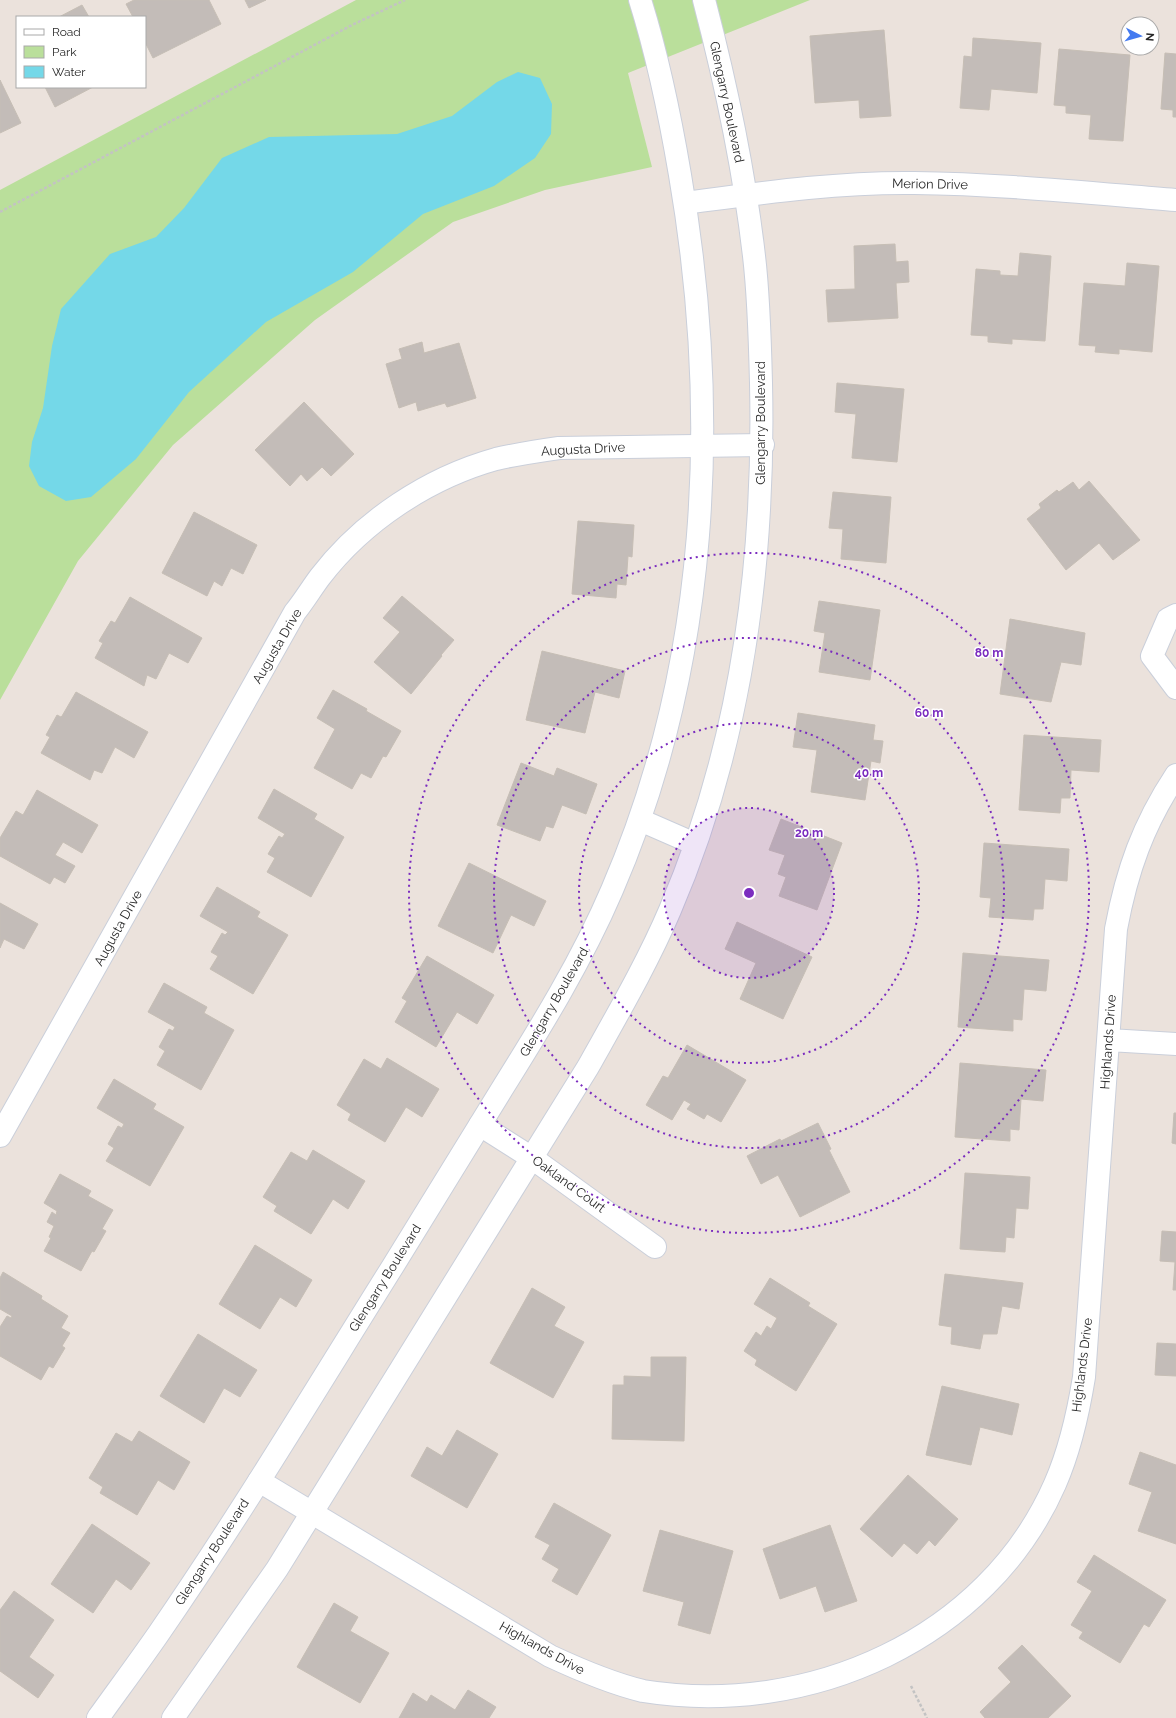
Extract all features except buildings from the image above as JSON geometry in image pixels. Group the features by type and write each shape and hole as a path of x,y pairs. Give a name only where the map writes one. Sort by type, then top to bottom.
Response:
{"street":[{"name":"Glengarry Boulevard","path":"98,1718 159,1633 259,1481 536,1035 582,953 612,891 640,820 666,731 686,639 698,543 703,446 700,329 694,264 674,139 660,73 640,0"},
{"name":"Glengarry Boulevard","path":"173,1718 277,1569 313,1513 588,1067 632,990 670,910 695,844 724,748 745,647 758,546 762,444 760,327 754,258 746,195 719,58 704,0"},
{"name":"Merion Drive","path":"685,203 852,184 912,183 966,184 1176,200"},
{"name":"Augusta Drive","path":"0,1136 296,612 320,577 349,545 381,517 417,493 455,474 496,459 527,452 559,448 762,444"},
{"path":"1176,615 1168,619 1152,656 1176,688"},
{"name":"Highlands Drive","path":"259,1481 550,1656 590,1674 643,1691 676,1697 709,1700 753,1699 786,1694 819,1687 850,1677 881,1664 910,1648 938,1629 964,1608 988,1585 1009,1560 1040,1514 1055,1484 1067,1453 1078,1410 1084,1377 1116,929 1122,896 1131,864 1143,834 1163,794 1176,775"},
{"path":"640,820 695,844"},
{"path":"1109,1040 1176,1044"},
{"name":"Oakland Court","path":"480,1125 532,1158 655,1247"}],"path":[{"path":"0,212 352,25 405,0"},
{"path":"911,1686 927,1718"}],"green space":[{"path":"356,0 810,0 628,73 652,167 545,190 453,222 315,320 173,445 78,561 0,700 0,190"}],"water":[{"path":"518,72 540,78 552,104 551,134 535,158 494,186 423,214 353,272 266,322 189,392 136,459 91,497 66,501 39,486 29,466 32,442 43,408 52,346 61,309 110,254 156,237 184,208 222,158 269,137 397,134 452,116 497,82"}]}
